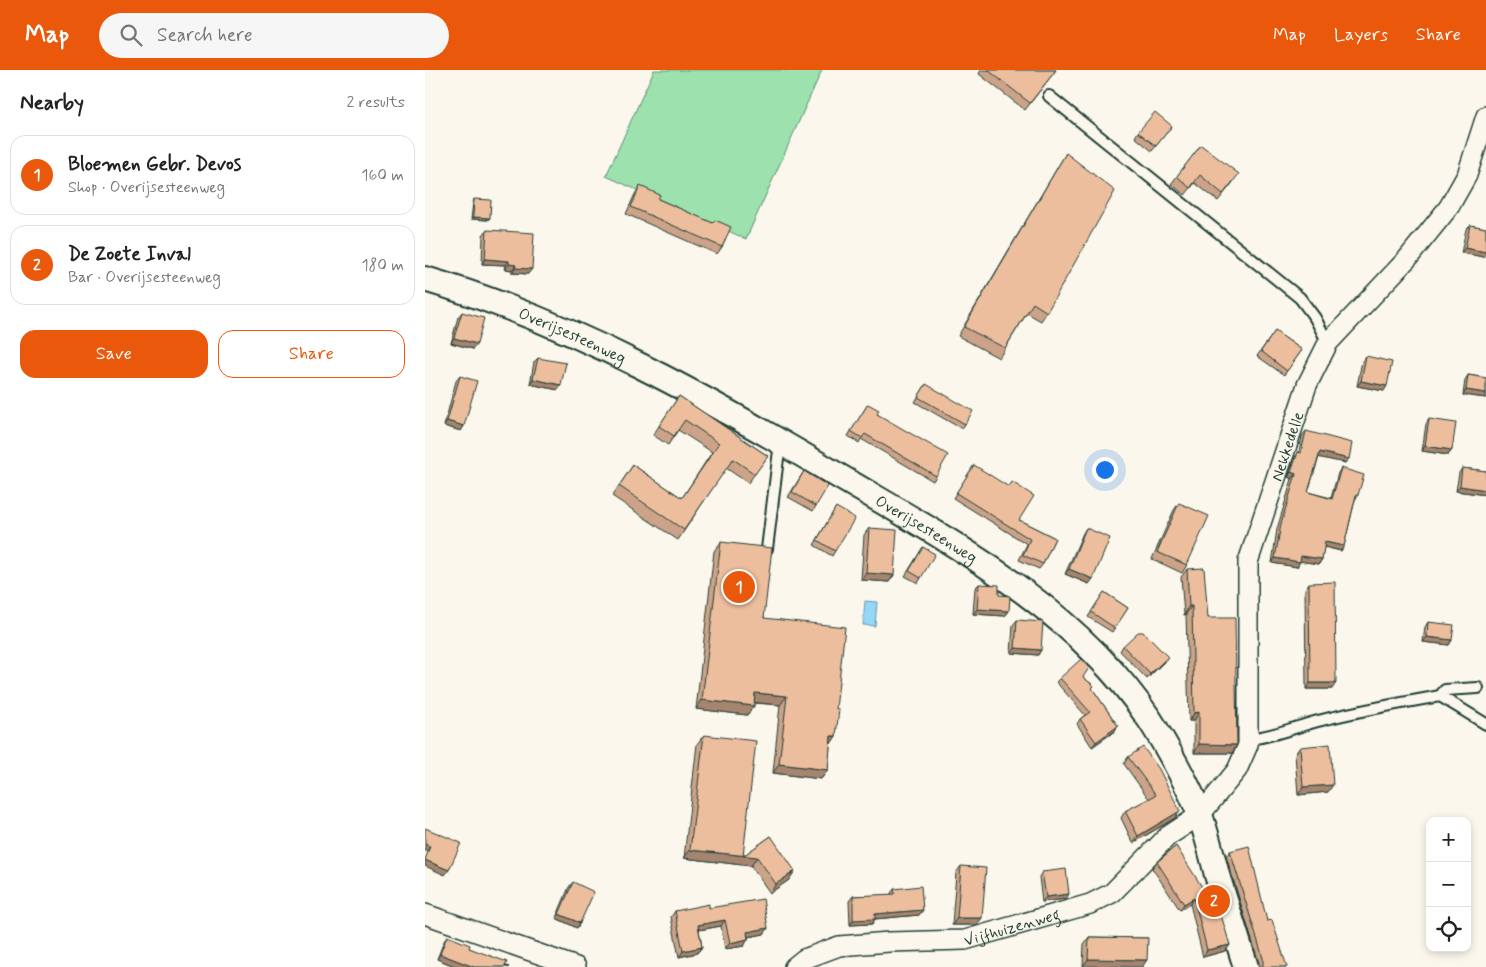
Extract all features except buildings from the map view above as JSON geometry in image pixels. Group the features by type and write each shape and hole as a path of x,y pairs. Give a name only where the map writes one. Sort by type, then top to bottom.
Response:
{"street":[{"name":"Nekkedelle","path":"1200,815 1237,770 1248,745 1248,562 1307,385 1328,343 1408,258 1449,207 1467,175 1486,116"},
{"name":"Overijsesteenweg","path":"425,279 474,295 613,351 668,379 780,441 997,572 1044,606 1083,640 1108,666 1150,721 1200,815 1246,967"},
{"name":"Vijfhuizenweg","path":"794,967 804,959 839,946 889,942 965,940 1090,904 1112,893 1168,836 1200,815"},
{"path":"425,914 576,967"}],"lane":[{"path":"1049,96 1300,298 1315,318 1328,343"},
{"path":"767,549 780,441"},
{"path":"1248,739 1267,738 1291,727 1354,712 1440,696 1445,690 1478,688"},
{"path":"1440,696 1486,724"}],"green space":[{"path":"654,70 822,70 746,239 606,176"}],"water":[{"path":"865,601 877,602 875,626 863,625"}],"place":[{"name":"Bloemen Gebr. Devos","path":"739,587"},
{"name":"De Zoete Inval","path":"1214,901"}]}
